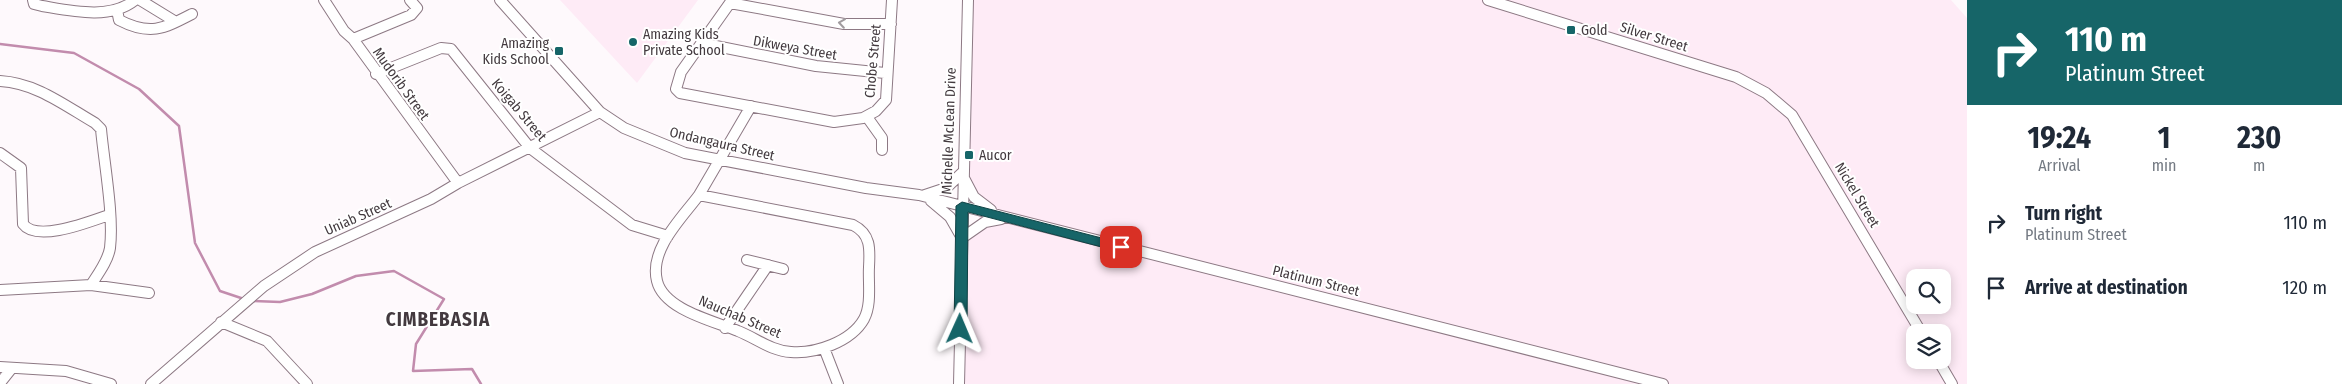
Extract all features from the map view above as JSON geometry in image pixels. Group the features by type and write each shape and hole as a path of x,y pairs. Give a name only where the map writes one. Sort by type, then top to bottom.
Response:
{"street":[{"path":"33,0 34,4 49,7 117,10 135,0"},
{"path":"140,0 176,22"},
{"name":"Mudorib Street","path":"324,0 344,31 353,39 376,74 458,183"},
{"path":"353,39 411,15 417,8 410,0"},
{"name":"Ondangaura Street","path":"500,0 600,112 624,128 685,153 866,188 919,195 962,206"},
{"name":"Chobe Street","path":"731,2 681,72 676,82 676,90 680,94 834,122 859,120 867,117 883,106 886,100 885,73 892,0"},
{"name":"Michelle McLean Drive","path":"959,384 962,173 968,0"},
{"name":"Silver Street","path":"1488,0 1754,84"},
{"path":"731,2 844,24 891,24"},
{"path":"117,10 119,20 147,31 159,30 192,14"},
{"name":"Dikweya Street","path":"701,43 756,56 843,71 885,73"},
{"name":"Koigab Street","path":"376,74 441,48 452,49 530,148 567,178 632,225 668,236"},
{"path":"0,81 15,81 31,86 99,126 104,142 110,249 104,266 91,285"},
{"name":"Nickel Street","path":"1754,84 1775,99 1792,115 1916,324"},
{"path":"721,160 751,106"},
{"name":"Uniab Street","path":"151,384 220,322 264,286 314,252 408,210 600,112"},
{"path":"867,117 882,138 882,150"},
{"path":"0,153 21,168 23,224 26,228 37,230 59,229 108,215"},
{"name":"Nauchab Street","path":"700,194 853,225 866,233 870,246 867,308 864,317 853,331 824,348 791,352 779,350 737,331 724,328 682,308 661,290 656,271 668,236 700,194 721,160"},
{"path":"919,195 932,194 949,187 962,173 967,187 980,204 1008,219"},
{"path":"919,195 947,212 962,238 985,222 1008,219"},
{"name":"Platinum Street","path":"962,206 1663,384"},
{"path":"747,260 783,269"},
{"path":"724,328 768,265"},
{"path":"0,290 91,285 149,293"},
{"path":"220,322 268,342 307,384"},
{"path":"824,348 838,384"},
{"path":"0,383 6,368 66,371 111,384"},
{"path":"1943,369 1952,384"}],"shaded area":[{"name":"Amazing Kids Private School","path":"560,0 698,0 637,83"},
{"path":"968,0 1951,0 1967,18 1967,384 959,384 962,238 979,224 978,200 962,173"}],"waterway":[{"path":"0,44 74,53 139,89 179,126 195,243 220,291 244,299"},
{"path":"252,301 280,302 312,294 356,276 394,271 444,299 416,344 413,371 472,369 481,384"}],"place":[{"name":"Gold","path":"1571,30"},
{"name":"Amazing Kids Private School","path":"633,42"},
{"name":"Amazing Kids School","path":"559,51"},
{"name":"Aucor","path":"969,155"}],"district":[{"name":"CIMBEBASIA","path":"438,319"}],"route":[{"path":"960,329 962,206 1121,247"}]}
